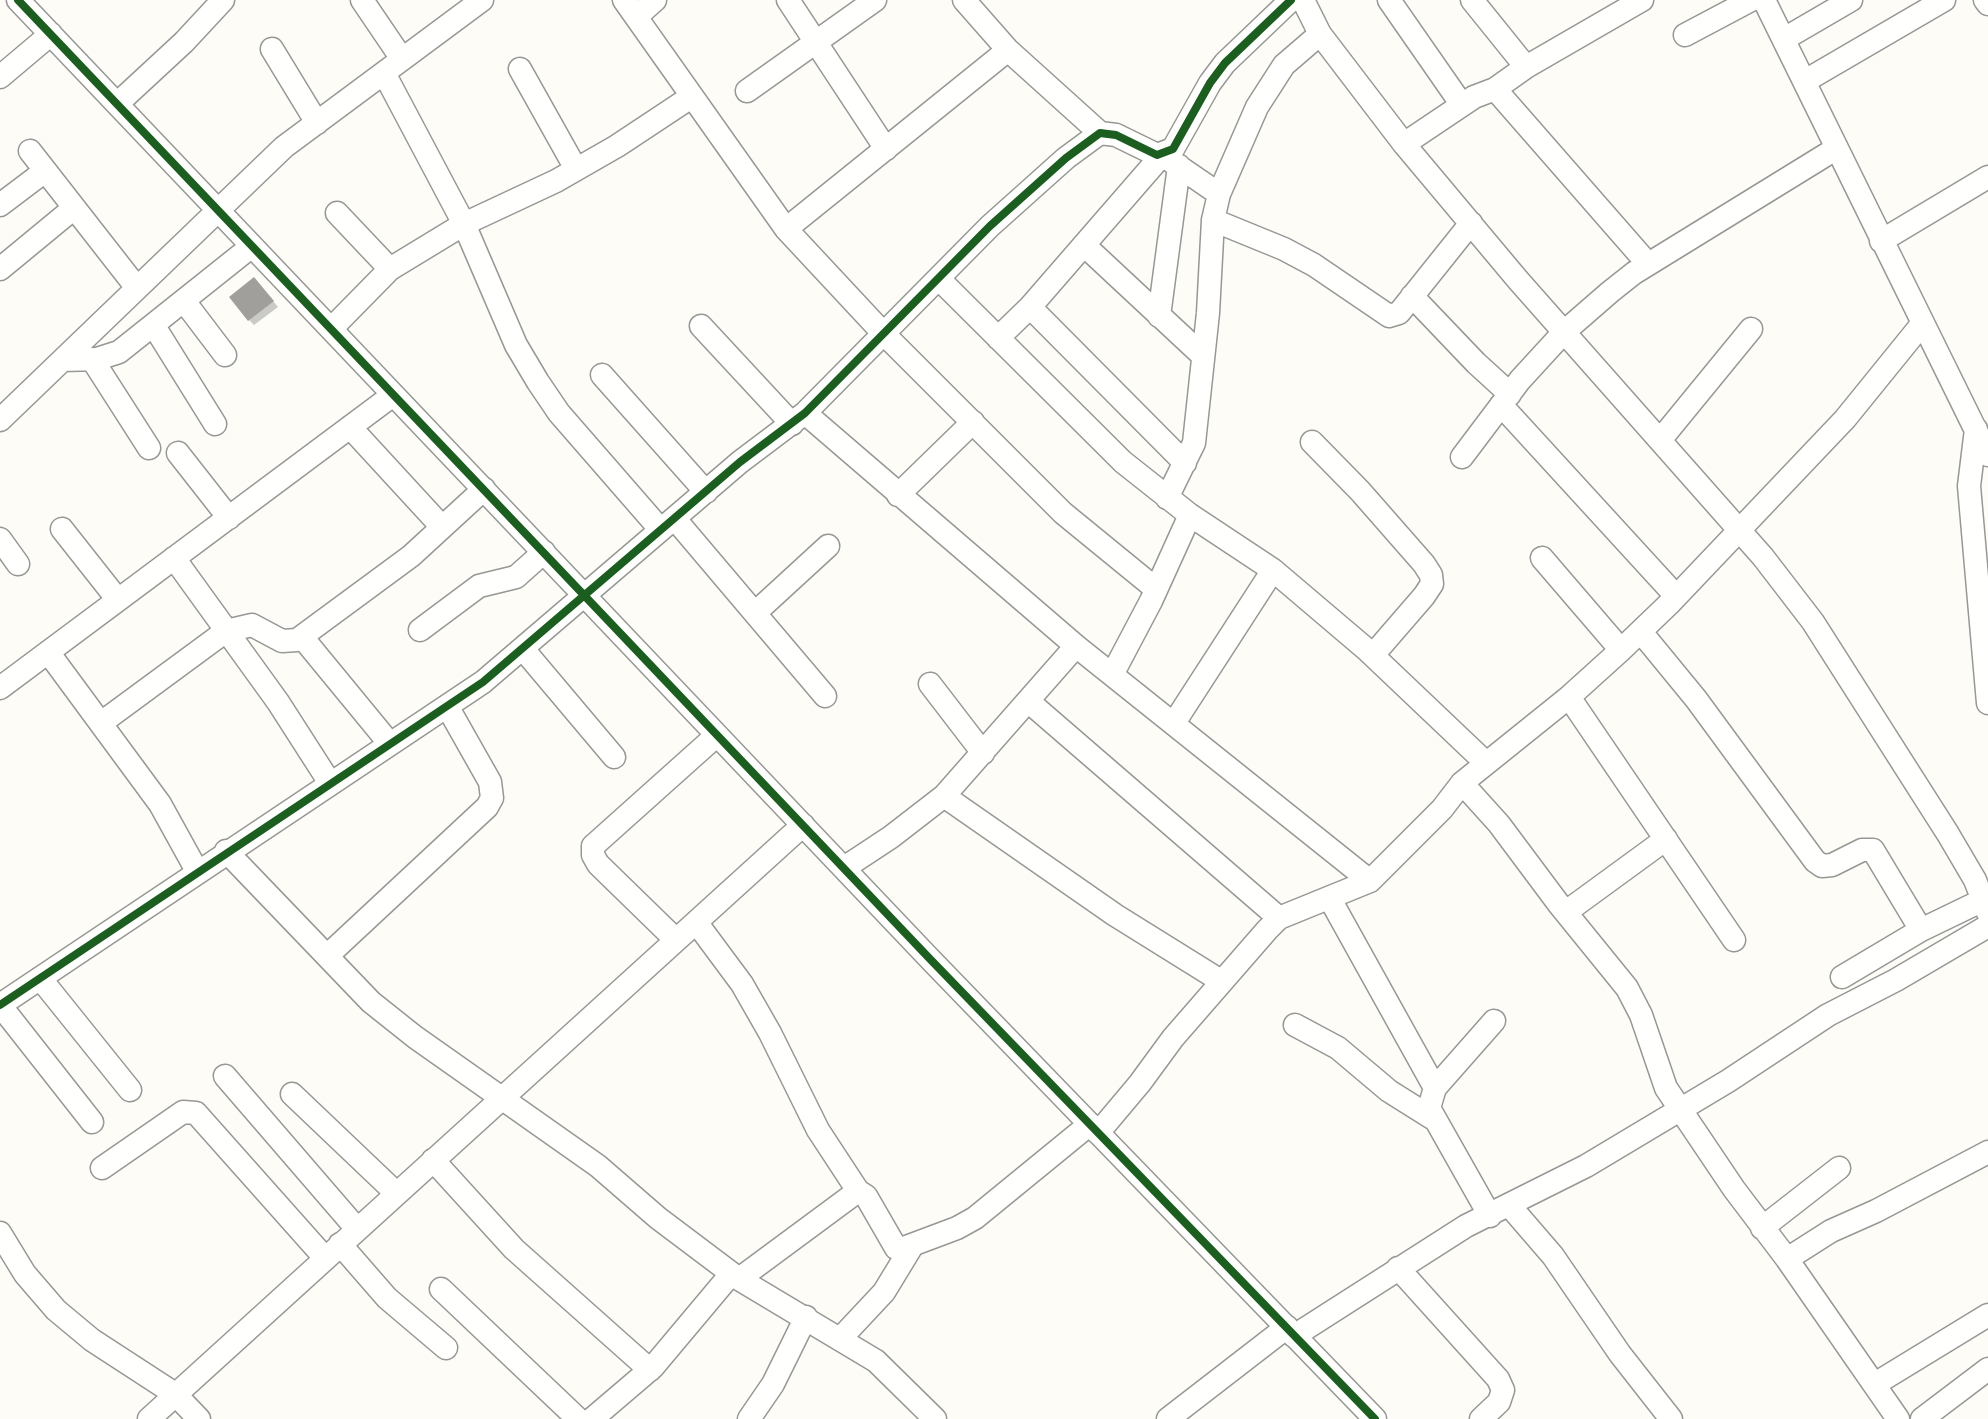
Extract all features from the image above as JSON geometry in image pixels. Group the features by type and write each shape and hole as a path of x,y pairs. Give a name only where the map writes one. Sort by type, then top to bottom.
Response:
{"street":[{"path":"18,0 802,825 1375,1419"},
{"path":"117,104 184,42 223,0"},
{"path":"363,0 402,59"},
{"path":"0,420 284,147 482,0"},
{"path":"655,0 630,8 786,229 883,333 1063,513 1156,589"},
{"path":"788,0 885,149"},
{"path":"747,91 875,0"},
{"path":"964,0 1008,50 1100,133 1116,135 1171,161 1219,194"},
{"path":"1159,316 1173,149 1210,83 1225,63 1291,0"},
{"path":"1303,0 1320,34 1404,144 1564,332 1763,557 1813,622 1937,816 1975,880 1985,907 1921,930 1842,977"},
{"path":"1389,0 1462,105"},
{"path":"1472,0 1526,67"},
{"path":"1404,144 1462,105 1494,89 1526,67 1642,0"},
{"path":"1685,35 1751,0"},
{"path":"1764,0 1922,324 1982,426 1988,455"},
{"path":"1784,39 1851,0"},
{"path":"1805,81 1944,0"},
{"path":"1985,0 1988,4"},
{"path":"0,76 51,34"},
{"path":"1167,498 1194,443 1208,313 1213,220 1219,194 1257,107 1284,65 1320,34"},
{"path":"272,49 317,123"},
{"path":"786,229 1008,50"},
{"path":"520,69 576,169"},
{"path":"384,73 464,224 516,345 538,382 560,413 755,613 825,696"},
{"path":"1494,89 1648,264"},
{"path":"331,329 390,269 464,224 576,169 691,97"},
{"path":"92,1122 0,1005 226,851 483,682 740,462 798,418 999,218 1065,158 1100,133"},
{"path":"1462,457 1505,400 1564,332 1648,264 1837,148"},
{"path":"30,151 137,288"},
{"path":"998,338 1030,308 1084,245 1171,161"},
{"path":"0,205 45,171"},
{"path":"1881,240 1988,177"},
{"path":"0,269 74,208"},
{"path":"337,213 390,269"},
{"path":"1213,220 1284,249 1314,265 1383,314 1395,315 1471,223"},
{"path":"1084,245 1202,355"},
{"path":"63,360 92,359 119,352 252,246"},
{"path":"939,279 1123,462 1190,515 1273,570 1373,655 1486,763"},
{"path":"1412,296 1476,363 1505,400 1676,596"},
{"path":"184,301 225,355"},
{"path":"1030,308 1185,463"},
{"path":"696,922 742,984 770,1033 818,1130 858,1191 866,1196 896,1248 904,1250 975,1218 1094,1129 1221,981 1279,918 1370,881 1442,809 1462,783 1569,697 1641,632 1845,419 1922,324"},
{"path":"154,326 215,424"},
{"path":"701,326 798,418 898,495 1076,646 1113,673 1370,881"},
{"path":"1661,439 1751,329"},
{"path":"92,359 149,448"},
{"path":"602,375 706,492"},
{"path":"1,685 393,395"},
{"path":"898,495 973,422"},
{"path":"1982,426 1970,486 1988,703"},
{"path":"351,427 442,527"},
{"path":"1312,442 1360,491 1431,575 1432,584 1424,596 1373,655"},
{"path":"178,453 229,518"},
{"path":"101,723 226,631 252,625 282,641 289,642 302,637 411,556 484,489"},
{"path":"1113,673 1156,589 1190,515"},
{"path":"62,529 118,600"},
{"path":"0,539 18,564"},
{"path":"755,613 828,546"},
{"path":"420,630 479,586 516,577 544,552"},
{"path":"174,558 278,702 330,783"},
{"path":"1542,558 1621,650"},
{"path":"1174,723 1273,570"},
{"path":"1641,632 1696,699 1815,861 1822,866 1832,865 1862,850 1873,850 1921,930"},
{"path":"302,637 390,744"},
{"path":"844,868 891,837 944,796 1076,646"},
{"path":"523,649 614,757"},
{"path":"48,652 160,804 197,871"},
{"path":"930,684 983,753"},
{"path":"1569,697 1734,940"},
{"path":"1028,701 1279,918"},
{"path":"327,956 487,807 492,798 490,782 447,706"},
{"path":"676,940 598,864 593,855 593,846 717,735"},
{"path":"1462,783 1499,824 1627,988 1641,1015 1666,1088 1898,1419"},
{"path":"944,796 1115,915 1221,981"},
{"path":"148,1419 802,825"},
{"path":"1566,912 1666,838"},
{"path":"226,851 371,1002 415,1038 598,1166 658,1218 735,1276 876,1361 935,1419"},
{"path":"1330,899 1435,1088"},
{"path":"1168,1419 1291,1331 1466,1226 1586,1166 1728,1081 1828,1015 1896,980 1988,926"},
{"path":"40,978 130,1090"},
{"path":"1432,1118 1430,1099 1435,1088 1494,1021"},
{"path":"1295,1025 1338,1048 1389,1091 1432,1118 1499,1211 1553,1256 1620,1354 1671,1419"},
{"path":"225,1076 341,1244 387,1298 446,1348"},
{"path":"292,1094 396,1193"},
{"path":"102,1168 183,1112 196,1113 341,1244"},
{"path":"1787,1259 1831,1231 1876,1211 1988,1152"},
{"path":"432,1160 514,1249 650,1370"},
{"path":"1762,1228 1839,1168"},
{"path":"592,1419 650,1370 735,1276 858,1191"},
{"path":"0,1233 25,1274 56,1310 92,1340 175,1394 199,1419"},
{"path":"840,1339 859,1322 884,1292 912,1246"},
{"path":"1398,1268 1498,1379 1503,1390 1499,1402 1481,1419"},
{"path":"441,1288 578,1419"},
{"path":"1875,1384 1988,1315"},
{"path":"749,1419 773,1384 806,1317"},
{"path":"1922,1419 1988,1369"}],"building":[{"path":"254,277 274,301 248,321 229,297"}],"cycle path":[{"path":"18,0 930,959 1375,1419"},
{"path":"0,1005 483,682 740,462 805,413 990,226 1066,158 1100,133 1116,135 1157,155 1173,149 1210,83 1225,63 1291,0"}]}
